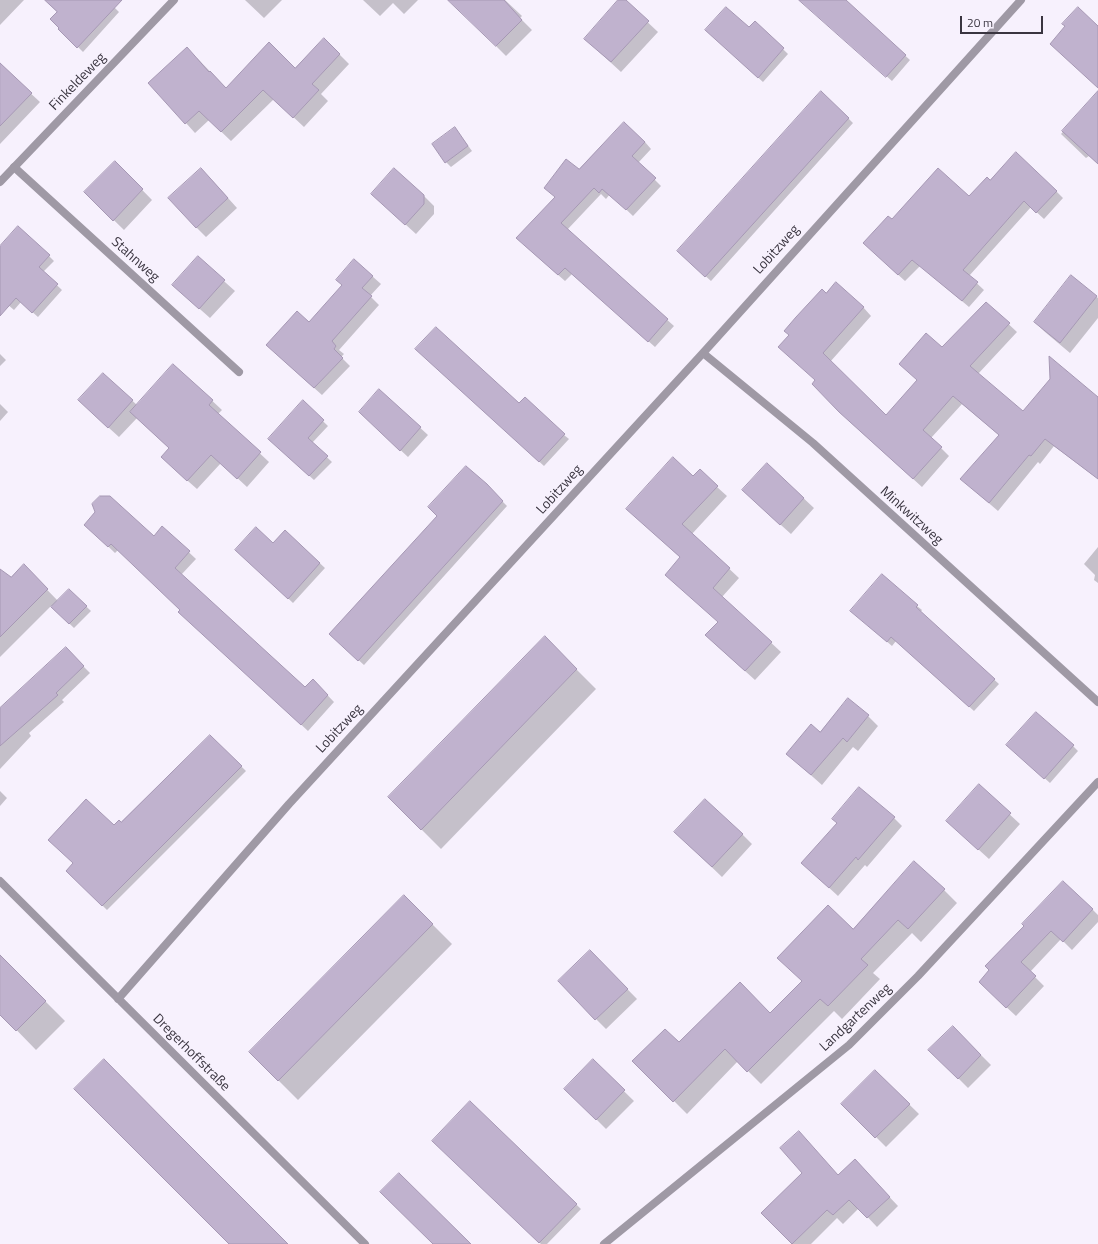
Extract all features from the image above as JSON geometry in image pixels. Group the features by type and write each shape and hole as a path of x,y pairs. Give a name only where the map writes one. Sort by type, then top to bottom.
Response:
{"street":[{"name":"Finkeldeweg","path":"0,182 174,0"},
{"name":"Lobitzweg","path":"118,999 289,804 703,353 1021,0"},
{"name":"Stahnweg","path":"14,166 239,372"},
{"name":"Minkwitzweg","path":"703,353 813,443 1098,702"},
{"name":"Landgartenweg","path":"604,1244 849,1045 918,976 1098,782"},
{"name":"Dregerhoffstraße","path":"0,881 364,1244"}],"building":[{"path":"45,0 122,0 77,48 50,19 57,12"},
{"path":"448,0 504,0 522,20 496,46"},
{"path":"618,0 626,0 649,21 611,62 584,39"},
{"path":"799,0 846,0 906,55 886,77"},
{"path":"726,7 749,27 755,21 784,48 758,78 705,30"},
{"path":"1078,7 1098,26 1098,88 1050,44 1065,26 1062,24"},
{"path":"324,38 340,54 312,84 319,90 293,118 263,90 221,132 199,111 185,124 148,83 187,47 209,72 210,71 226,88 269,42 295,68"},
{"path":"0,63 32,93 0,126"},
{"path":"821,91 849,118 705,277 677,251"},
{"path":"1098,91 1098,164 1062,131"},
{"path":"624,122 645,142 632,156 656,178 626,210 602,189 599,193 594,188 561,223 668,319 648,342 565,268 558,275 516,238 555,197 544,188 566,159 579,169"},
{"path":"455,127 468,146 445,163 432,144"},
{"path":"1016,152 1057,191 1036,213 1024,201 963,270 978,282 962,301 912,260 898,275 863,243 888,216 892,219 938,168 969,196 987,177 990,180"},
{"path":"115,161 143,189 113,221 84,192"},
{"path":"201,168 228,198 196,228 168,198"},
{"path":"394,168 424,195 424,204 405,225 371,194"},
{"path":"18,226 50,255 39,267 58,284 32,313 16,298 0,316 0,246"},
{"path":"198,256 225,280 199,309 172,285"},
{"path":"354,259 373,276 362,288 372,296 332,341 336,346 334,349 343,358 314,388 266,345 297,311 309,322 342,285 336,280"},
{"path":"1071,275 1097,296 1060,343 1034,322"},
{"path":"836,282 864,307 823,353 886,415 917,380 899,364 926,333 942,347 986,302 1010,323 970,366 1023,411 1050,379 1049,356 1098,397 1098,479 1045,439 1031,456 1029,455 989,503 960,479 999,435 953,396 923,430 942,447 913,479 839,412 812,384 815,380 778,347 789,335 784,331 796,317 822,289 826,293"},
{"path":"436,327 519,403 525,397 565,434 539,462 415,349"},
{"path":"173,364 213,400 209,405 261,452 237,479 211,455 187,481 161,457 169,448 130,412"},
{"path":"103,373 133,400 108,428 78,400"},
{"path":"379,389 421,427 400,451 359,412"},
{"path":"303,400 324,420 308,438 328,456 309,476 268,439"},
{"path":"673,457 693,476 700,469 718,486 682,524 730,568 713,588 772,642 745,671 705,635 718,622 665,575 680,557 626,509"},
{"path":"767,463 804,498 780,525 742,490"},
{"path":"466,466 487,484 503,501 358,661 329,634 437,516 428,507"},
{"path":"100,496 110,496 154,536 162,526 190,551 175,568 305,687 313,679 328,695 301,725 178,612 180,610 111,544 108,547 84,525 95,512 92,504"},
{"path":"256,527 273,543 285,530 320,563 288,599 235,550"},
{"path":"24,564 48,589 0,637 0,569 11,577"},
{"path":"882,574 918,605 916,607 995,679 969,707 891,637 887,642 850,611"},
{"path":"69,589 87,606 69,624 51,607"},
{"path":"545,636 577,669 421,830 388,797"},
{"path":"66,647 84,666 56,693 58,695 0,746 0,708"},
{"path":"848,698 869,715 847,742 843,738 811,775 786,754 811,724 820,732"},
{"path":"1036,712 1074,745 1044,779 1006,745"},
{"path":"210,735 242,766 102,906 66,871 73,863 48,840 86,799 114,825 119,820 121,822"},
{"path":"979,784 1011,813 978,850 946,821"},
{"path":"859,787 895,817 858,860 856,857 829,888 801,863 837,823 832,819"},
{"path":"705,799 743,834 712,867 674,832"},
{"path":"914,861 945,889 908,929 898,920 861,959 868,965 828,1006 820,999 747,1072 725,1049 673,1102 632,1061 665,1029 679,1042 740,982 770,1013 802,981 777,958 828,905 853,929"},
{"path":"1063,881 1093,909 1063,942 1051,931 1021,962 1036,976 1006,1008 979,982 989,970 985,966 1024,926 1022,924"},
{"path":"404,895 433,924 278,1081 249,1052"},
{"path":"590,950 628,989 595,1020 558,981"},
{"path":"0,955 46,1001 16,1031 0,1015"},
{"path":"953,1026 981,1055 958,1079 928,1050"},
{"path":"104,1059 288,1244 229,1244 74,1089"},
{"path":"593,1059 625,1090 596,1120 564,1089"},
{"path":"875,1070 910,1104 875,1138 841,1104"},
{"path":"470,1101 577,1204 539,1243 432,1141"},
{"path":"799,1131 838,1175 855,1159 890,1197 867,1218 849,1200 833,1215 827,1210 792,1244 761,1213 802,1173 780,1148"},
{"path":"399,1173 471,1244 433,1244 380,1192"}]}
